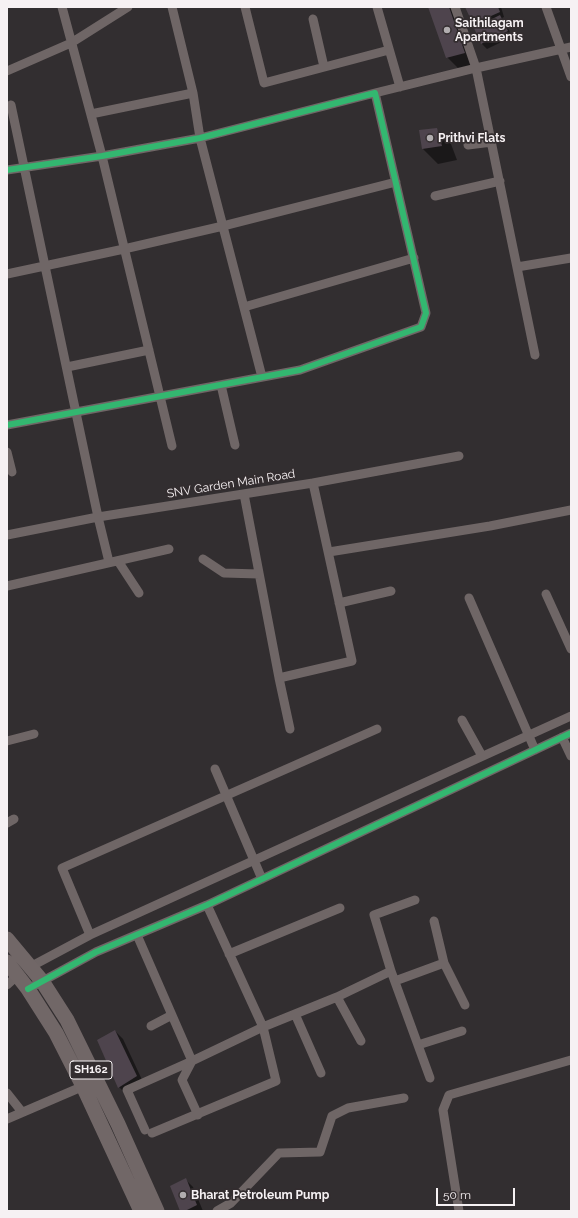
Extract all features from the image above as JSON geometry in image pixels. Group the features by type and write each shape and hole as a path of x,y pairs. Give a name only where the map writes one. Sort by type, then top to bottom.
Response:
{"main road":[{"name":"SH162","path":"7,939 42,981 67,1020 90,1083 141,1211"},
{"name":"SH162","path":"7,962 12,980 28,989 118,1124 156,1211"}],"street":[{"path":"62,7 102,156 172,446"},
{"path":"7,71 71,43 128,7"},
{"path":"172,7 193,93 200,138 262,377"},
{"path":"245,7 264,83 389,50"},
{"path":"377,7 400,87"},
{"path":"455,7 476,68 535,355"},
{"path":"546,7 571,77"},
{"path":"313,19 324,67"},
{"path":"7,170 102,156 200,138 476,68 571,47"},
{"path":"91,114 193,93"},
{"path":"7,425 300,370 421,327 426,313 375,93"},
{"path":"11,106 98,517 114,562 139,593"},
{"path":"468,145 492,142"},
{"path":"435,196 500,180"},
{"path":"7,274 223,226 396,182"},
{"path":"244,307 414,258"},
{"path":"517,268 571,258"},
{"path":"67,367 149,350"},
{"path":"221,385 234,445"},
{"path":"7,452 12,472"},
{"name":"SNV Garden Main Road","path":"7,535 98,517 313,483 459,456"},
{"path":"279,678 352,662 313,483"},
{"path":"244,494 290,729"},
{"path":"329,552 490,526 571,510"},
{"path":"7,586 169,549"},
{"path":"203,559 224,573 259,574"},
{"path":"340,603 391,591"},
{"path":"546,594 571,649"},
{"path":"469,598 535,750"},
{"path":"30,967 90,936 571,716"},
{"path":"462,720 482,756"},
{"path":"90,936 62,868 377,729"},
{"path":"7,741 34,734"},
{"path":"28,989 96,952 206,905 567,735 571,756"},
{"path":"215,769 262,879"},
{"path":"415,900 374,915 391,971 430,1078"},
{"path":"206,905 263,1027 276,1081 198,1115 149,1132 127,1090 263,1027 337,997 391,971"},
{"path":"229,954 340,908"},
{"path":"434,921 444,964 465,1005"},
{"path":"137,935 192,1061"},
{"path":"395,982 444,964"},
{"path":"337,997 361,1041"},
{"path":"295,1014 321,1073"},
{"path":"151,1026 172,1015"},
{"path":"418,1045 462,1031"},
{"path":"459,1211 443,1110 449,1094 571,1060"},
{"path":"192,1061 182,1080 198,1115"},
{"path":"7,1120 90,1083"},
{"path":"7,1093 22,1112"},
{"path":"218,1211 233,1207 279,1154 320,1152 332,1116 348,1108 404,1098"}],"building":[{"name":"Saithilagam Apartments","path":"428,7 449,7 465,53 446,58"},
{"path":"465,7 498,7 500,12 473,24"},
{"path":"500,15 508,31 481,44 474,28"},
{"name":"Prithvi Flats","path":"437,128 442,146 422,149 419,130"},
{"path":"115,1030 137,1076 118,1088 97,1040"},
{"name":"Bharat Petroleum Pump","path":"186,1178 197,1205 185,1211 180,1211 170,1186"}],"cycle path":[{"path":"7,170 102,156 200,138 375,93 426,313 421,327 300,370 7,425"},
{"path":"28,989 96,952 207,905 571,733"}],"place":[{"name":"Saithilagam Apartments","path":"447,30"},
{"name":"Prithvi Flats","path":"430,138"},
{"name":"Bharat Petroleum Pump","path":"183,1195"}]}
